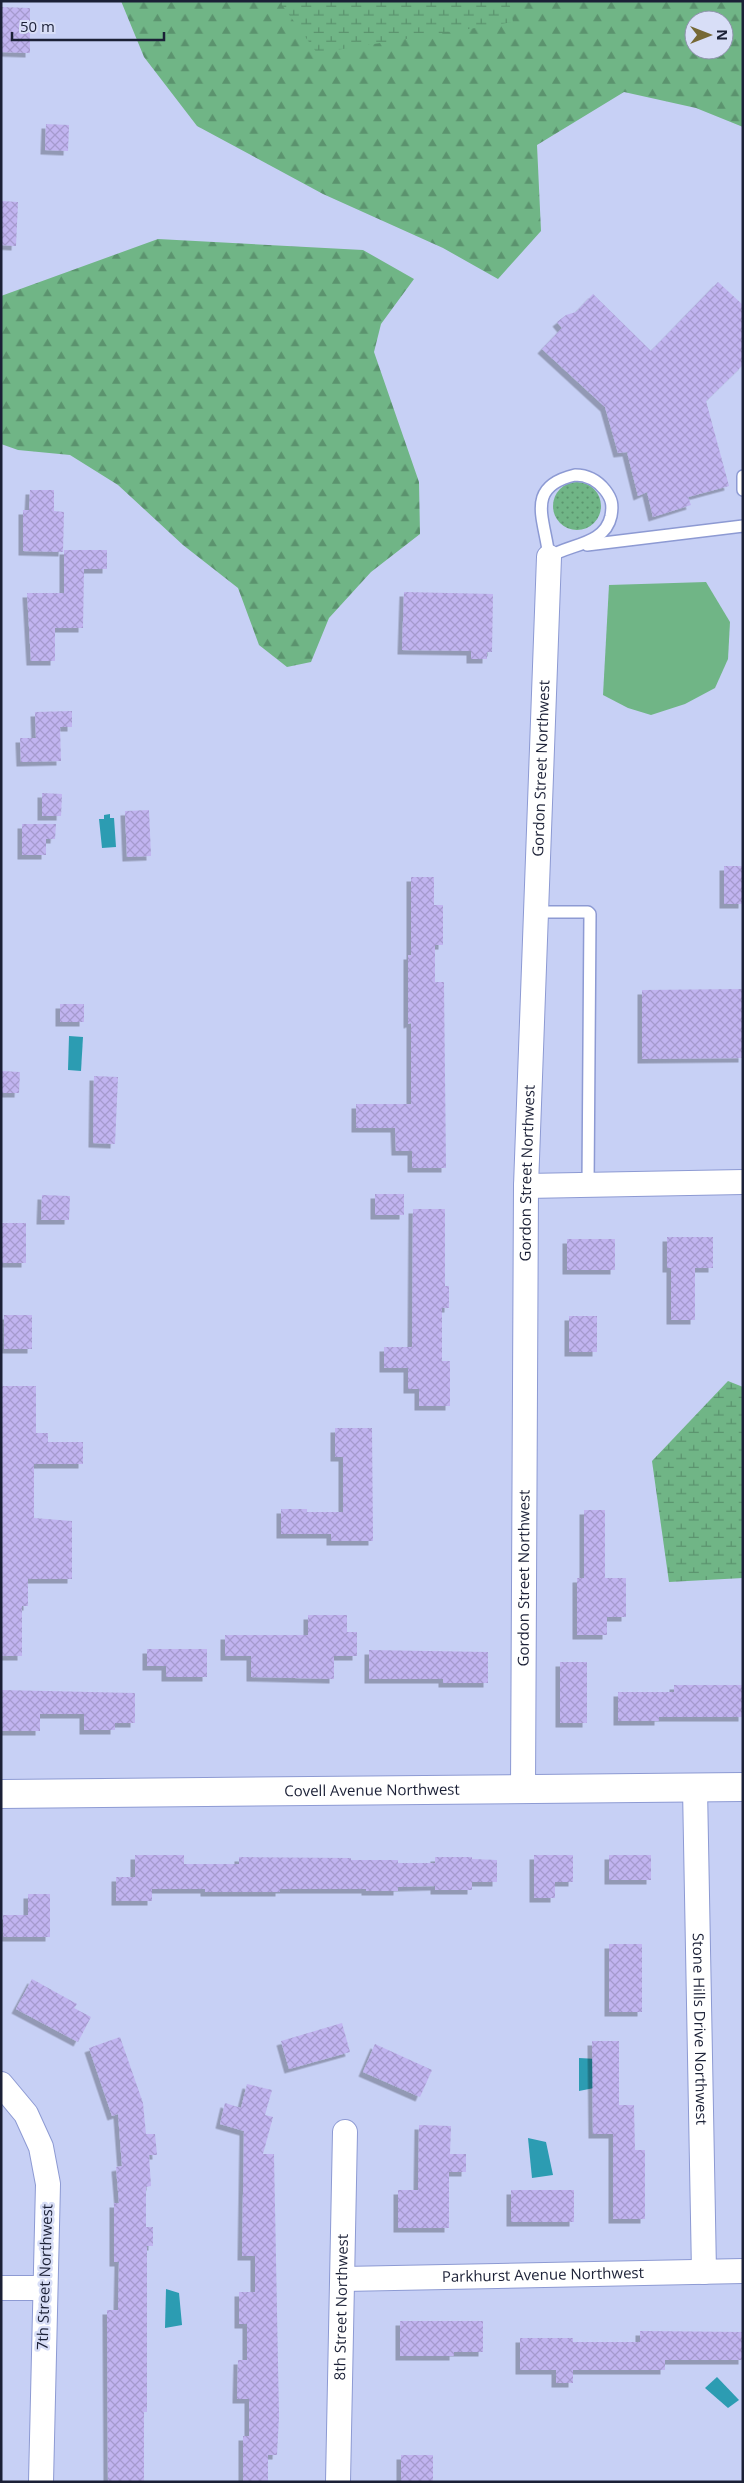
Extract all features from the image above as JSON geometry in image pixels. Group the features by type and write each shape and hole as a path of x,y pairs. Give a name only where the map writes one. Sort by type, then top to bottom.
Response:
{"street":[{"name":"Gordon Street Northwest","path":"523,1789 526,1186 549,557"},
{"path":"526,1186 743,1182"},
{"name":"Covell Avenue Northwest","path":"1,1794 743,1787"},
{"name":"Stone Hills Drive Northwest","path":"696,1788 704,2272"},
{"name":"7th Street Northwest","path":"1,2084 26,2114 42,2146 48,2184 44,2288 41,2482"},
{"name":"8th Street Northwest","path":"338,2482 345,2132"},
{"name":"Parkhurst Avenue Northwest","path":"343,2278 743,2271"},
{"path":"1,2288 44,2288"}],"lane":[{"path":"580,546 601,534 610,520 613,506 604,488 586,475 562,478 550,485 542,496 540,506 549,557 562,549 580,546 743,526"},
{"path":"743,476 743,490"},
{"path":"536,912 588,912 590,914 588,1185"}],"green space":[{"path":"121,1 743,1 743,127 696,108 624,92 537,145 541,231 498,279 443,248 323,194 197,126 144,57"},
{"path":"279,1 509,1 513,22 317,53"},
{"path":"158,239 363,250 414,279 381,324 374,352 419,482 420,534 371,572 329,618 311,662 287,667 259,645 238,588 183,545 118,485 70,455 18,450 1,444 1,296"},
{"path":"577,482 586,484 594,489 599,497 601,506 599,515 594,523 586,528 577,530 568,528 560,523 555,515 553,506 555,497 560,489 568,484"},
{"path":"706,582 730,622 728,659 715,688 685,704 651,715 628,708 603,695 609,585"},
{"path":"728,1381 743,1387 743,1578 669,1582 652,1461"}],"shaded area":[{"path":"110,814 110,818 114,818 116,847 102,848 99,819 104,819 104,815"},
{"path":"69,1036 83,1037 81,1071 68,1070"},
{"path":"579,2058 597,2059 599,2087 579,2091"},
{"path":"528,2138 546,2142 553,2175 532,2178"},
{"path":"166,2289 179,2293 182,2325 165,2328"},
{"path":"717,2377 739,2400 728,2408 705,2388"}],"building":[{"path":"1,7 30,8 30,53 1,52"},
{"path":"46,124 69,125 68,151 45,150"},
{"path":"1,201 18,202 16,246 1,245"},
{"path":"718,282 743,305 743,365 706,401 729,486 688,497 691,505 653,517 647,492 638,496 627,452 618,453 605,407 542,349 562,328 557,322 566,315 576,312 593,294 651,351"},
{"path":"30,490 54,490 54,511 64,512 63,552 23,551 23,510 29,510"},
{"path":"64,550 107,550 107,569 84,569 83,628 55,628 55,661 31,661 27,593 64,593"},
{"path":"404,592 493,594 492,652 487,652 487,659 471,659 471,651 402,650"},
{"path":"72,711 72,727 60,727 61,761 21,762 20,738 36,738 35,712"},
{"path":"42,793 62,794 61,816 42,816"},
{"path":"149,810 151,856 127,857 125,811"},
{"path":"22,824 56,824 55,839 46,839 46,855 22,855"},
{"path":"724,866 743,866 743,904 724,904"},
{"path":"411,877 434,877 434,905 443,905 443,945 435,945 435,982 444,982 446,1168 412,1168 412,1151 396,1151 395,1128 356,1128 356,1104 411,1104 411,1023 408,1024 408,955 411,955"},
{"path":"743,989 743,1058 642,1059 642,990"},
{"path":"60,1004 84,1004 84,1022 60,1022"},
{"path":"1,1071 20,1072 19,1093 1,1093"},
{"path":"94,1076 118,1077 115,1144 93,1143"},
{"path":"375,1194 404,1194 404,1215 375,1215"},
{"path":"42,1195 70,1196 69,1220 41,1220"},
{"path":"413,1209 445,1209 445,1286 449,1286 449,1308 442,1308 442,1361 450,1361 450,1406 419,1406 419,1389 408,1389 408,1368 384,1368 384,1347 412,1347"},
{"path":"1,1223 26,1223 26,1263 1,1263"},
{"path":"667,1237 713,1237 713,1268 695,1268 695,1320 671,1320 671,1268 667,1268"},
{"path":"567,1239 615,1239 615,1270 567,1270"},
{"path":"4,1315 32,1315 32,1349 4,1349"},
{"path":"569,1316 597,1316 597,1352 569,1352"},
{"path":"1,1386 36,1386 36,1433 48,1433 48,1442 83,1442 83,1464 34,1464 34,1518 72,1521 72,1579 28,1579 28,1606 22,1606 22,1656 1,1656"},
{"path":"335,1428 372,1428 373,1541 331,1541 331,1534 281,1534 281,1509 307,1509 307,1512 343,1512 343,1457 335,1457"},
{"path":"584,1510 605,1510 605,1578 626,1578 626,1617 607,1617 607,1635 577,1635 577,1578 584,1578"},
{"path":"308,1615 347,1615 347,1632 357,1632 357,1656 334,1656 334,1679 251,1677 251,1656 225,1656 225,1635 308,1635"},
{"path":"147,1649 207,1649 207,1677 166,1677 166,1666 147,1666"},
{"path":"369,1650 488,1652 488,1683 443,1683 443,1679 369,1679"},
{"path":"560,1662 587,1662 587,1723 560,1723"},
{"path":"674,1685 743,1685 743,1717 659,1717 659,1721 618,1721 618,1692 674,1692"},
{"path":"2,1690 135,1693 135,1723 115,1723 115,1730 84,1730 84,1714 40,1714 40,1731 2,1731"},
{"path":"135,1855 184,1855 184,1864 239,1864 239,1857 351,1858 351,1860 398,1860 398,1863 435,1863 435,1857 472,1857 472,1859 497,1860 497,1882 472,1882 472,1890 435,1890 435,1886 398,1887 398,1891 280,1889 280,1892 205,1892 205,1889 152,1889 152,1901 116,1901 116,1877 135,1877"},
{"path":"534,1855 573,1855 573,1882 555,1882 555,1898 534,1898"},
{"path":"609,1855 651,1855 651,1880 609,1880"},
{"path":"28,1894 50,1894 50,1937 3,1937 3,1915 28,1915"},
{"path":"609,1944 642,1944 642,2012 609,2012"},
{"path":"32,1979 77,2004 74,2008 91,2017 78,2042 16,2009"},
{"path":"342,2023 350,2052 289,2069 281,2041"},
{"path":"120,2037 143,2103 146,2134 155,2134 157,2155 149,2155 151,2186 146,2187 146,2227 153,2227 153,2246 147,2246 147,2412 144,2412 144,2482 108,2482 107,2310 118,2310 119,2262 114,2262 114,2203 119,2203 116,2167 122,2166 118,2114 112,2116 89,2048"},
{"path":"592,2041 619,2041 619,2105 634,2105 635,2150 645,2150 645,2219 613,2219 613,2134 593,2134"},
{"path":"375,2044 432,2070 420,2097 363,2072"},
{"path":"247,2084 272,2090 265,2115 273,2117 263,2154 274,2154 279,2416 277,2455 268,2455 268,2482 243,2482 243,2436 249,2436 249,2399 237,2399 238,2360 247,2360 247,2324 239,2324 239,2292 255,2292 255,2256 242,2256 244,2131 220,2124 225,2103 241,2108"},
{"path":"419,2125 451,2126 450,2154 466,2154 466,2172 449,2172 449,2228 398,2228 398,2190 418,2190"},
{"path":"511,2190 574,2190 574,2222 511,2222"},
{"path":"400,2321 483,2321 483,2352 454,2352 454,2356 400,2356"},
{"path":"640,2331 743,2332 743,2360 665,2360 665,2370 573,2370 573,2383 556,2383 556,2370 520,2370 520,2338 573,2338 573,2342 640,2342"},
{"path":"401,2455 433,2455 433,2482 401,2482"}]}
